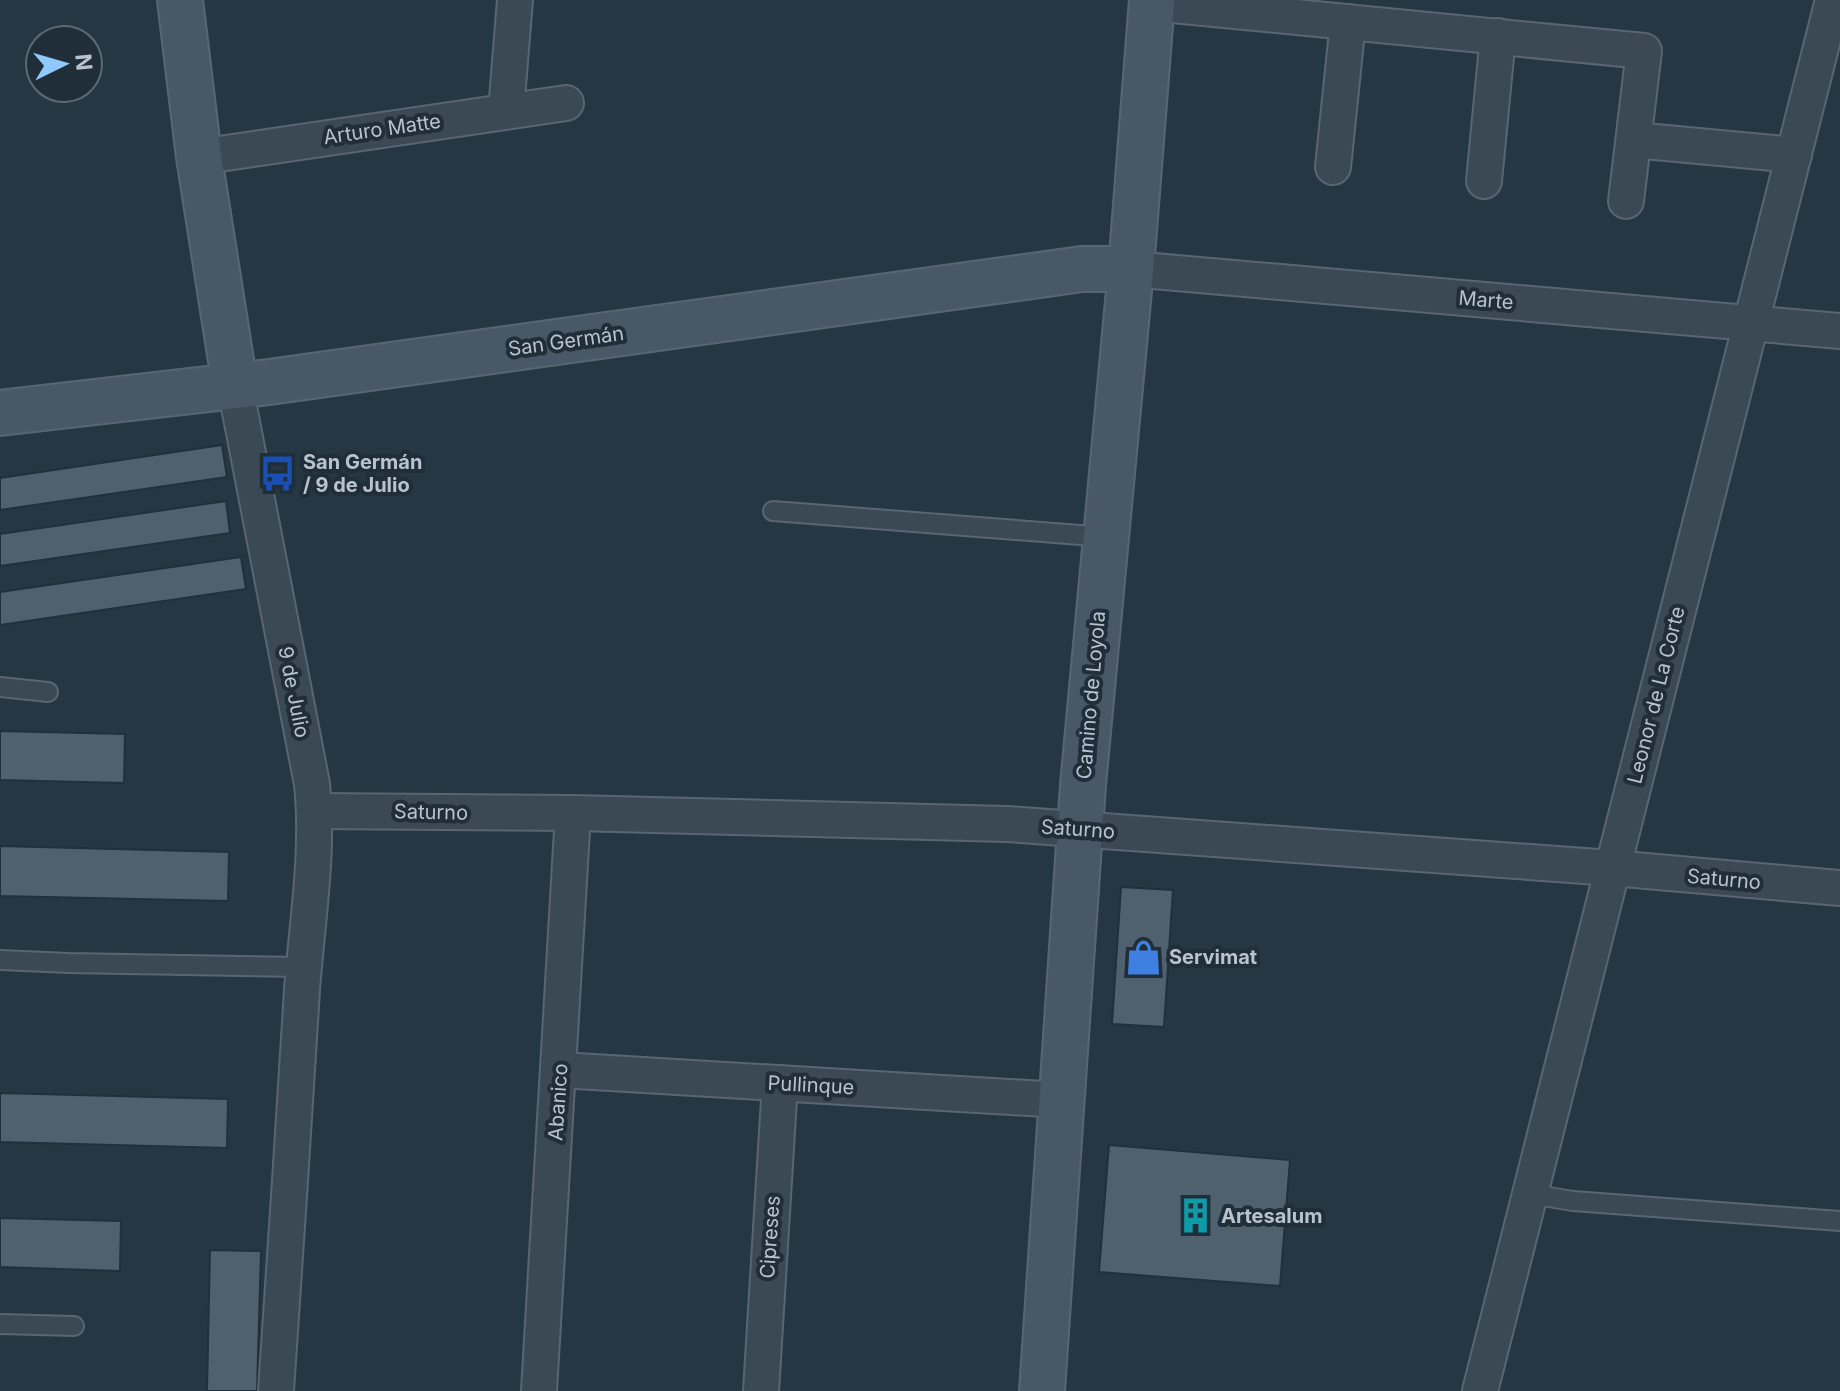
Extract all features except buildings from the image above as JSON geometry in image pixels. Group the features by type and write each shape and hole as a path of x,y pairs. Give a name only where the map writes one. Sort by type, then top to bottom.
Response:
{"street":[{"name":"9 de Julio","path":"180,0 199,157 235,386 315,811 276,1391"},
{"path":"506,111 515,0"},
{"name":"Leonor de La Corte","path":"1480,1391 1833,0"},
{"path":"1152,2 1644,51 1626,201"},
{"name":"Camino de Loyola","path":"1042,1391 1080,829 1152,2"},
{"path":"1333,167 1348,22"},
{"path":"1484,181 1498,36"},
{"name":"Arturo Matte","path":"199,157 566,103"},
{"path":"1634,140 1794,155"},
{"name":"San Germán","path":"0,413 235,386 1082,269 1131,269"},
{"name":"Marte","path":"1131,269 1840,331"},
{"name":"Saturno","path":"315,811 573,813 1007,824 1612,868 1840,888"},
{"name":"Abanico","path":"539,1391 573,813"},
{"name":"Pullinque","path":"560,1070 1061,1100"},
{"name":"Cipreses","path":"761,1391 780,1083"}],"lane":[{"path":"773,511 1106,537"},
{"path":"0,687 48,692"},
{"path":"0,960 304,967"},
{"path":"1530,1194 1573,1201 1840,1221"},
{"path":"0,1324 74,1326"}],"place":[{"name":"San Germán / 9 de Julio","path":"277,474"},
{"name":"Servimat","path":"1143,957"},
{"name":"Artesalum","path":"1195,1216"}]}
